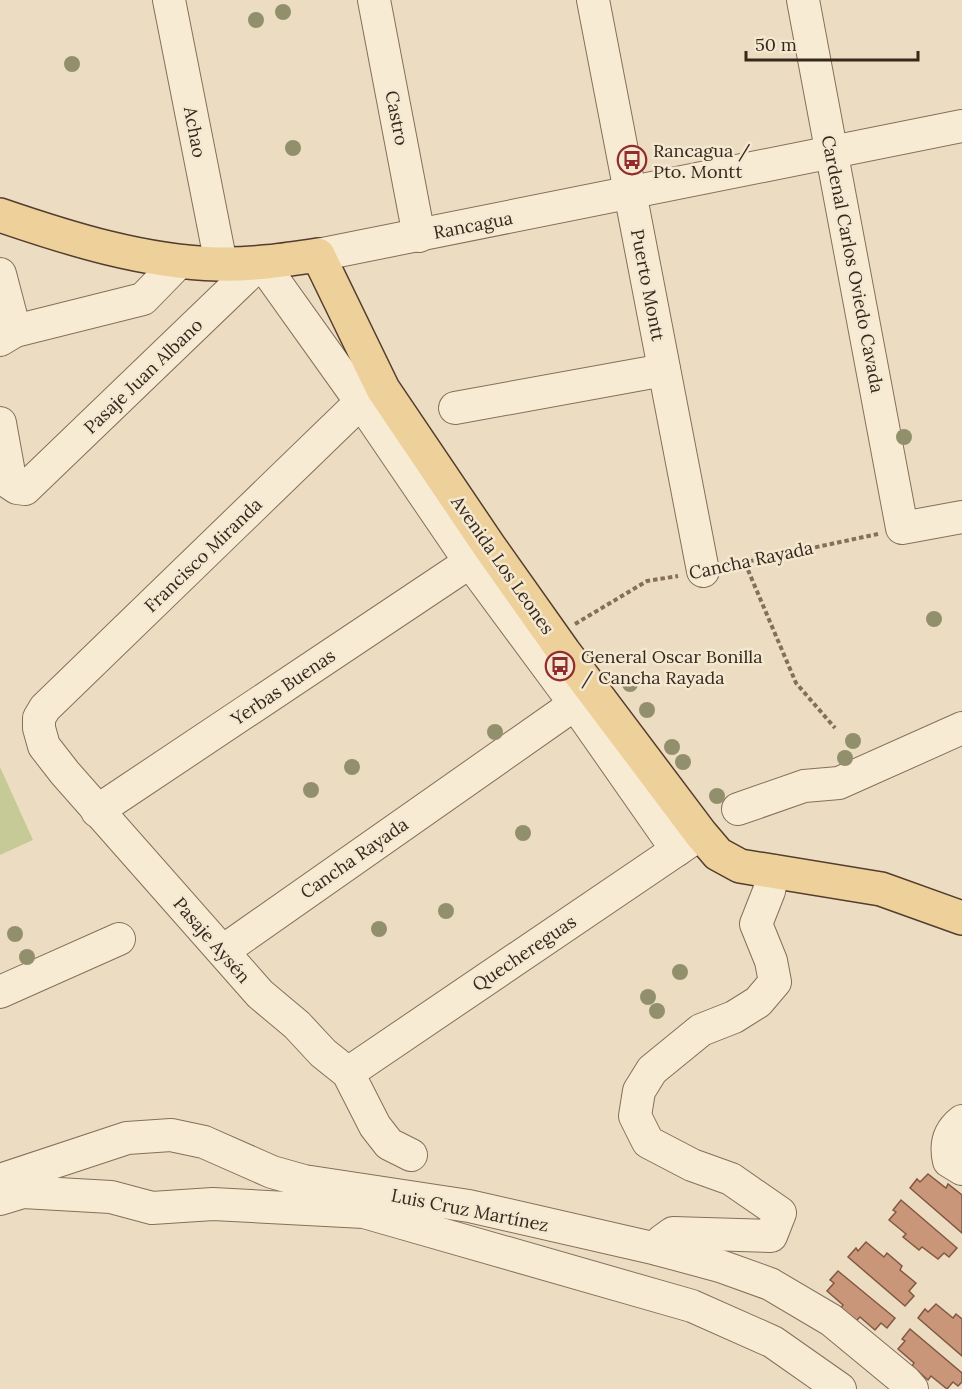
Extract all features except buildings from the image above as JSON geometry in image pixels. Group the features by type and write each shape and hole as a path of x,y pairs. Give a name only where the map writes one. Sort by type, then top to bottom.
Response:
{"main road":[{"name":"Rancagua","path":"0,215 96,244 180,261 221,264 318,255"},
{"name":"Avenida Los Leones","path":"318,255 383,389 553,636 689,842 740,866 881,889 962,918"}],"street":[{"name":"Achao","path":"169,0 221,264"},
{"name":"Castro","path":"375,0 419,236"},
{"name":"Puerto Montt","path":"593,0 703,571"},
{"name":"Cardenal Carlos Oviedo Cavada","path":"803,0 902,528"},
{"name":"Rancagua","path":"318,255 962,126"},
{"path":"0,274 8,336 143,299 180,261"},
{"name":"Avenida Los Leones","path":"261,262 361,402 470,562 575,704 689,842"},
{"name":"Pasaje Juan Albano","path":"0,423 10,484 17,489 25,489 261,262"},
{"path":"455,408 664,370"},
{"name":"Francisco Miranda","path":"45,708 361,402"},
{"path":"902,528 962,518"},
{"name":"Yerbas Buenas","path":"97,811 470,562"},
{"name":"Cancha Rayada","path":"222,951 575,704"},
{"name":"Pasaje Aysén","path":"45,708 39,717 39,728 44,746 97,811 260,994 297,1025 323,1053 348,1073 375,1126 388,1144 411,1155"},
{"path":"738,809 804,786 839,783 962,728"},
{"name":"Quechereguas","path":"348,1073 689,842"},
{"path":"657,1249 666,1237 673,1233 771,1236 780,1213 731,1179 692,1165 648,1142 634,1116 639,1091 652,1070 701,1030 734,1017 758,1002 775,982 771,961 756,924 769,891 773,871"},
{"path":"0,992 119,939"},
{"path":"962,1121 954,1127 947,1141 946,1151 949,1161 962,1169"},
{"name":"Luis Cruz Martínez","path":"0,1180 127,1138 171,1135 204,1142 272,1172 304,1181 469,1206 657,1249 720,1266 770,1284 831,1320 912,1389"},
{"path":"0,1198 23,1192 111,1197 152,1208 213,1204 364,1212 692,1306 773,1342 840,1389"}],"path":[{"name":"Cancha Rayada","path":"553,636 647,581 745,563 902,528"},
{"path":"745,563 796,683 835,728"}],"green space":[{"path":"0,767 33,840 0,855"}],"place":[{"name":"Rancagua / Pto. Montt","path":"632,160"},
{"name":"General Oscar Bonilla / Cancha Rayada","path":"560,666"}]}
